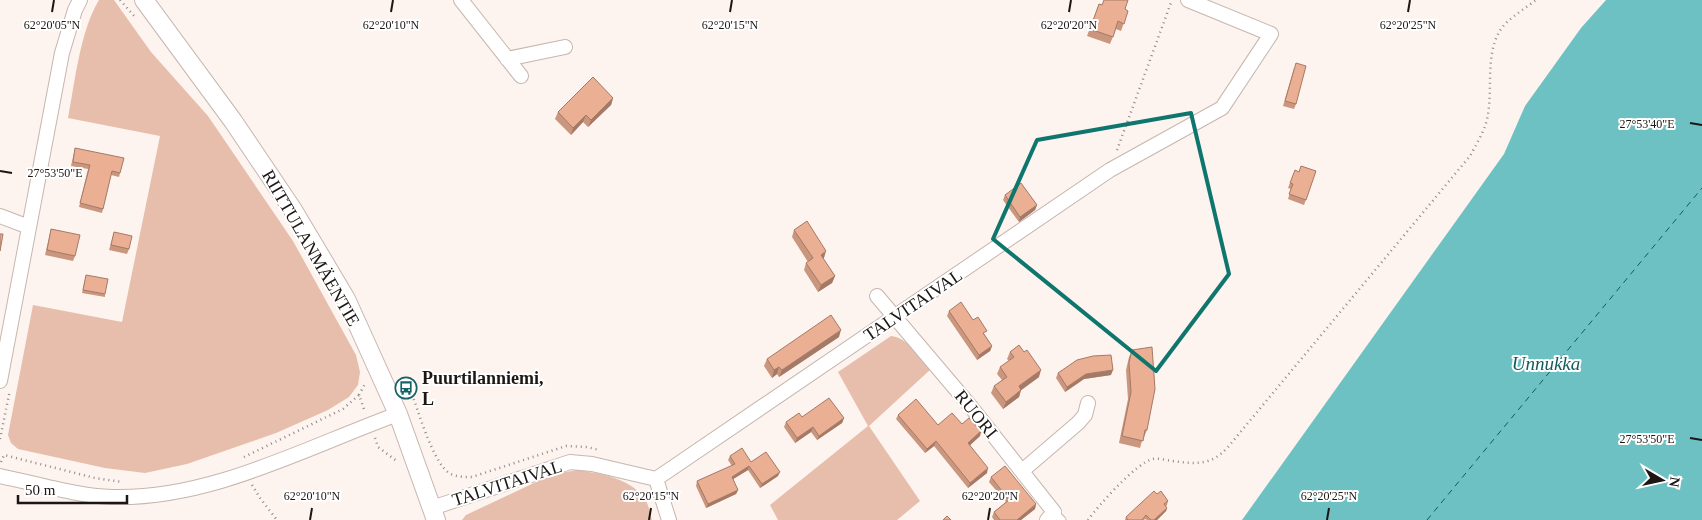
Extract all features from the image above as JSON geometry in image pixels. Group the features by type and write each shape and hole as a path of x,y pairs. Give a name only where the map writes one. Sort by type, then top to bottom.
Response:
{"street":[{"path":"0,381 62,53 75,10 80,0"},
{"name":"RIITTULANMÄENTIE","path":"144,0 233,121 293,210 346,299 398,414 434,514"},
{"path":"461,0 521,76"},
{"name":"TALVITAIVAL","path":"434,514 570,462 592,464 656,479 1110,170 1222,108 1271,34 1188,0"},
{"path":"507,59 565,47"},
{"path":"0,216 29,227"},
{"name":"RUORI","path":"877,296 1022,471 1055,517"},
{"path":"1022,471 1078,423 1085,415 1088,403"},
{"path":"0,476 110,496 138,496 183,491 230,479 398,414"},
{"path":"656,479 669,520"}],"path":[{"path":"120,0 139,22"},
{"path":"1110,170 1172,0"},
{"path":"1088,520 1100,504 1143,464 1152,459 1191,464 1204,462 1219,457 1228,447 1470,156 1484,129 1488,114 1494,42 1505,24 1536,0"},
{"path":"406,388 410,389 434,452 449,472 459,477 472,476 566,446 587,447 606,452"},
{"path":"238,459 343,409 359,395 378,447 402,464 434,452"},
{"path":"0,451 4,455 95,478 125,482"},
{"path":"0,468 4,455"},
{"path":"245,473 260,498 277,520"}],"highlighted area":[{"path":"1191,113 1229,274 1156,371 993,239 1037,140"}],"shaded area":[{"path":"99,0 114,0 151,52 208,116 293,241 356,355 360,372 358,385 349,397 328,410 276,433 187,464 145,473 105,468 18,449 11,443 8,435 33,305 122,322 160,136 68,118 83,41 92,12"},
{"path":"891,336 897,337 908,344 931,369 869,426 920,501 897,520 778,520 770,505 868,426 838,372"},
{"path":"578,470 616,478 633,487 646,501 652,520 462,520 466,515 553,474"}],"water":[{"name":"Unnukka","path":"1606,0 1702,0 1702,520 1242,520 1504,154 1525,106 1581,28"}],"building":[{"path":"1104,0 1128,0 1125,9 1128,11 1124,24 1118,21 1113,37 1090,29 1099,4 1102,5"},
{"path":"1296,63 1306,66 1296,104 1285,101"},
{"path":"593,77 613,98 591,120 586,115 573,128 558,112"},
{"path":"75,148 124,158 120,173 112,171 103,209 80,203 90,165 73,162"},
{"path":"1301,166 1316,171 1306,200 1289,194 1293,184 1290,183 1295,170 1299,172"},
{"path":"1021,183 1037,205 1020,217 1005,195"},
{"path":"807,221 826,251 821,255 835,276 821,285 806,263 813,258 794,230"},
{"path":"51,229 80,235 75,256 47,250"},
{"path":"114,232 132,236 129,249 111,245"},
{"path":"0,234 3,234 0,251"},
{"path":"86,275 108,279 105,294 83,290"},
{"path":"961,302 973,320 978,317 987,331 983,333 992,346 979,355 949,311"},
{"path":"831,315 841,330 782,370 779,367 774,370 767,359"},
{"path":"1019,345 1024,352 1027,350 1041,370 1019,386 1021,390 1006,402 994,386 1007,377 1000,367 1014,357 1010,352"},
{"path":"1152,347 1155,389 1143,441 1122,436 1131,392 1129,363 1132,350"},
{"path":"1111,355 1113,370 1086,374 1067,387 1058,373 1077,360 1093,356"},
{"path":"829,398 844,418 819,436 813,427 797,438 786,422 799,413 802,417"},
{"path":"916,399 938,425 952,413 962,424 969,418 981,431 968,443 988,468 970,483 936,441 927,449 898,415"},
{"path":"742,448 751,462 766,452 780,472 762,484 749,466 732,477 738,490 708,504 697,481 735,464 730,456"},
{"path":"1005,466 1036,504 1017,520 1000,520 994,512 1009,500 991,477"},
{"path":"1154,491 1157,494 1161,491 1168,501 1164,504 1167,508 1154,520 1151,520 1146,515 1142,520 1128,520 1126,517"},
{"path":"947,516 951,520 943,520"}],"ferry route":[{"path":"1427,520 1702,188"}],"place":[{"name":"Puurtilanniemi, L","path":"406,388"}]}
